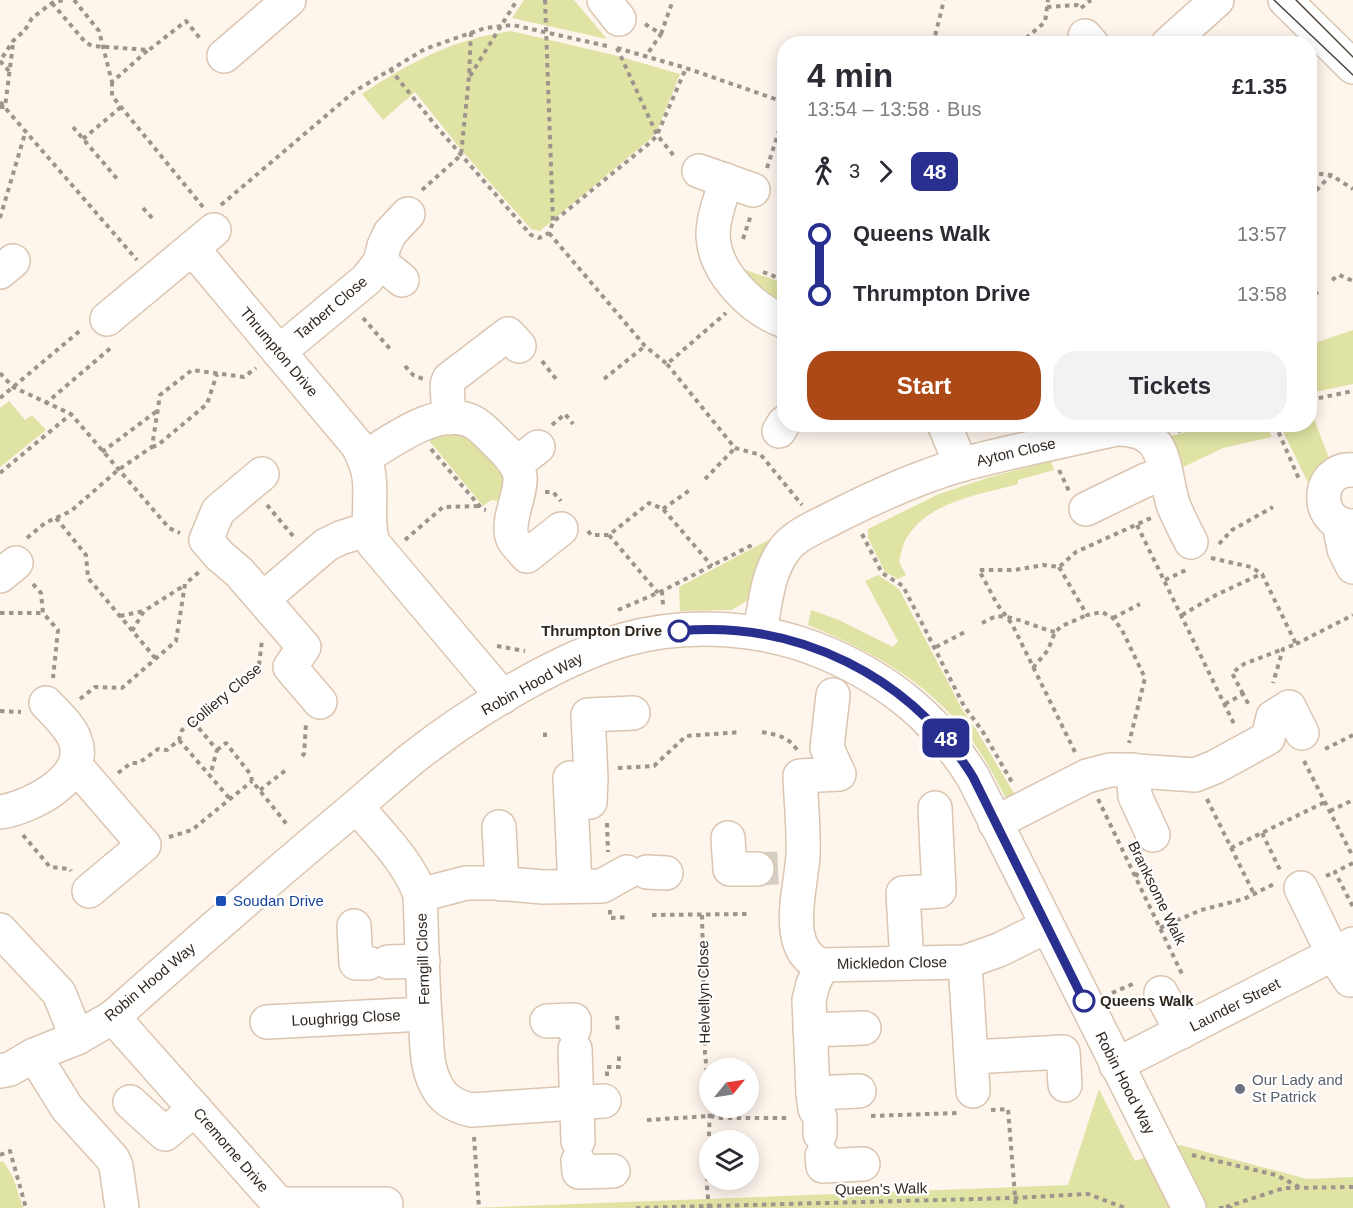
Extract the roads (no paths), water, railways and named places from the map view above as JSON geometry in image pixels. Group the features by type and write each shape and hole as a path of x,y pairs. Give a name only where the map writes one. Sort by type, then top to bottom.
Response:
{"street":[{"path":"224,56 289,0"},
{"path":"1177,36 1217,0"},
{"path":"1285,0 1353,68"},
{"path":"726,180 714,222 713,237 717,256 726,272 746,296 760,310 777,318"},
{"name":"Tarbert Close","path":"279,352 367,279 391,271 384,246 390,233 408,214"},
{"name":"Thrumpton Drive","path":"106,319 154,280 208,225 279,352 358,446 369,477 369,529 373,543 503,697"},
{"path":"449,418 447,385 449,379 508,334 519,346"},
{"path":"364,458 413,428 430,421 460,418 473,422 499,446 522,479 510,531 513,540 527,556 571,522"},
{"path":"947,432 961,465"},
{"name":"Ayton Close","path":"760,633 767,589 775,564 791,542 819,525 914,481 961,465 1103,432"},
{"name":"Ayton Close","path":"1143,432 1158,447 1174,507 1191,542"},
{"path":"1353,470 1336,474 1327,483 1323,495 1325,507 1330,516 1346,524 1344,549 1353,567"},
{"path":"1086,509 1146,480 1165,474"},
{"path":"256,479 218,511 206,540 263,599 304,647 290,668 320,702"},
{"path":"263,599 311,558 340,538 369,529"},
{"name":"Robin Hood Way","path":"0,1071 10,1069 34,1055 76,1038 113,1017 415,757 503,697 562,665 624,640 657,633 693,630 760,633 812,647 859,667 892,689 927,718 957,752 973,777 1189,1208"},
{"name":"Mickledon Close","path":"833,694 827,748 840,774 800,776 803,855 778,869 795,913 799,937 810,958 822,965 965,962 999,950 1047,926"},
{"path":"995,823 1087,776 1110,770 1195,775 1264,728 1289,707 1303,747"},
{"path":"420,895 466,883 543,887 623,878 584,793 591,777 588,715 633,713"},
{"path":"1,812 15,810 46,795 64,779 75,765 78,751 75,740 58,717"},
{"path":"75,765 144,845 89,891"},
{"path":"1128,770 1135,796 1153,835"},
{"name":"Ferngill Close","path":"357,807 417,883 420,895 424,1014 429,1067 436,1086 444,1097 460,1108 472,1110 590,1102"},
{"path":"907,963 903,892 939,891 935,808"},
{"path":"499,827 502,884"},
{"path":"728,837 730,869 778,869"},
{"path":"1290,885 1345,959"},
{"path":"354,926 356,963 423,961"},
{"path":"0,930 58,993 76,1038"},
{"name":"Launder Street","path":"1116,1065 1182,1032 1345,959"},
{"path":"965,962 975,1105"},
{"path":"822,965 813,984 809,1000 823,1166 863,1164"},
{"path":"1163,981 1182,1032"},
{"name":"Loughrigg Close","path":"267,1022 424,1014"},
{"name":"Cremorne Drive","path":"113,1017 279,1204 386,1204"},
{"path":"810,1030 864,1028"},
{"path":"565,1033 590,1102 578,1151 579,1172 613,1171"},
{"path":"971,1057 1063,1052 1065,1085"},
{"path":"34,1055 67,1108 113,1159 122,1208"},
{"path":"818,1122 860,1091"},
{"path":"130,1102 165,1134 195,1109"}],"tunnel":[{"path":"757,869 778,868"}],"tram line":[{"path":"1274,0 1312,36"},
{"path":"1296,0 1353,57"},
{"path":"1317,41 1353,75"}],"place":[{"name":"Thrumpton Drive","path":"679,631"},
{"name":"Soudan Drive","path":"221,901"},
{"name":"Queens Walk","path":"1084,1001"},
{"name":"Our Lady and St Patrick","path":"1240,1089"}]}
